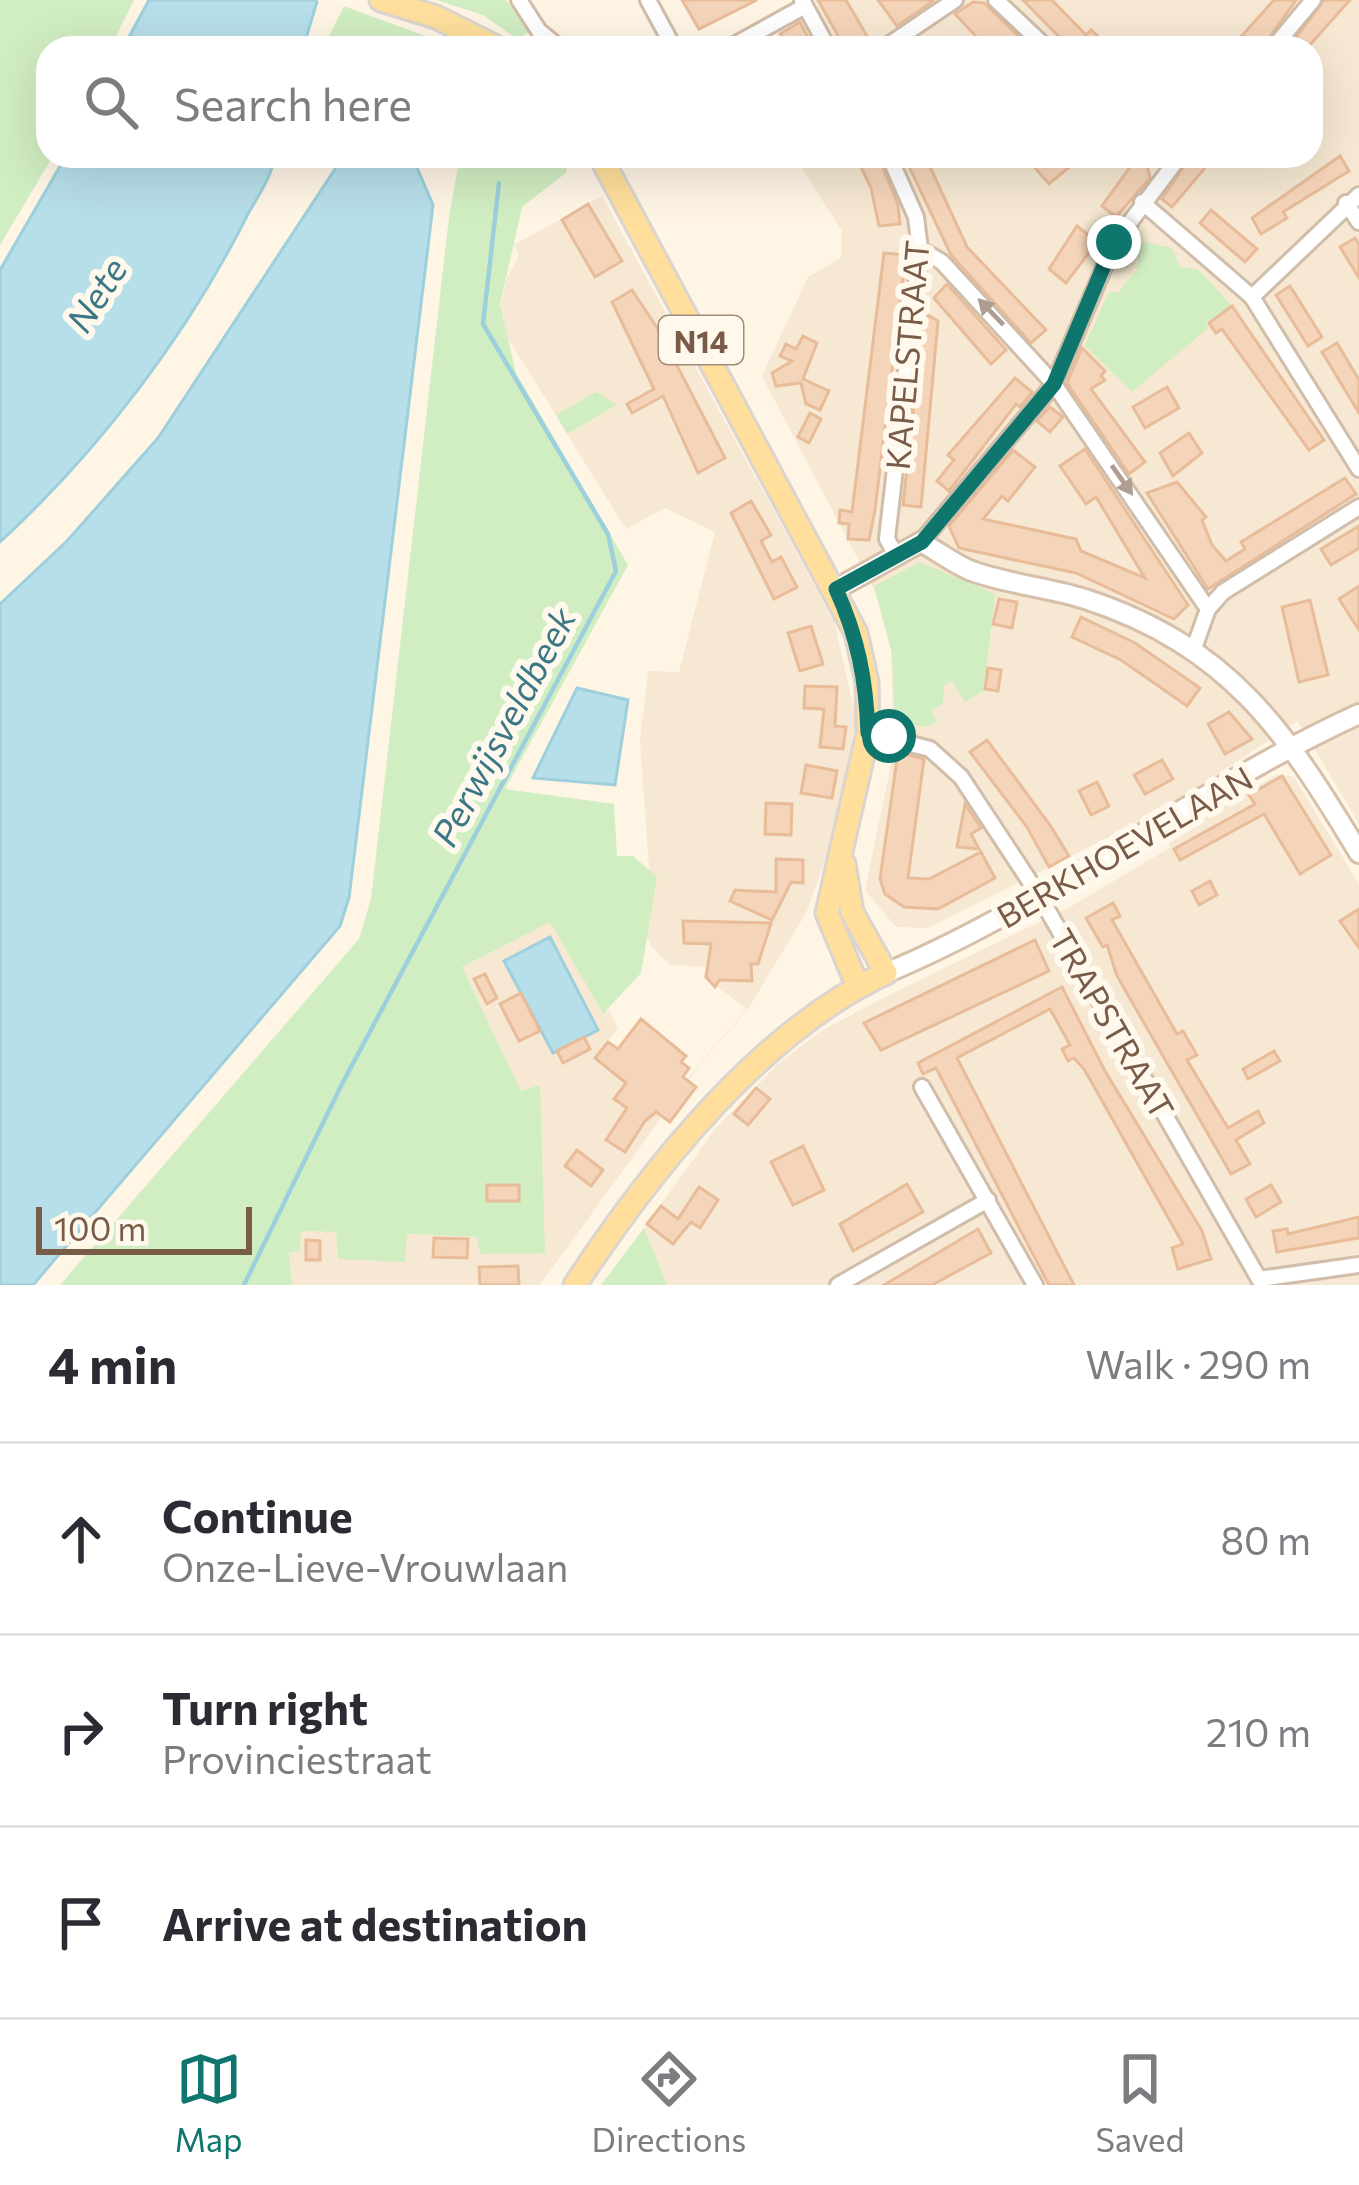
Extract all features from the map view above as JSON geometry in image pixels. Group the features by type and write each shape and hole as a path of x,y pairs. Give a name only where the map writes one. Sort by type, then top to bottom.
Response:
{"main road":[{"path":"382,0 450,22 476,36"},
{"name":"N14","path":"607,168 856,633 866,682 868,733 846,846 828,891 827,913 859,987"},
{"name":"N14","path":"846,846 845,896 886,973"},
{"path":"575,1285 732,1086 793,1031 886,973"}],"street":[{"path":"519,0 545,36"},
{"path":"648,0 668,36"},
{"path":"902,36 955,0"},
{"path":"996,0 1034,36"},
{"path":"1283,36 1313,0"},
{"path":"749,36 803,3 821,36"},
{"name":"KAPELSTRAAT","path":"894,168 916,217 920,249 887,539 897,557"},
{"path":"836,589 922,542 1054,384 1114,242 1169,168"},
{"path":"1252,297 1353,199 1359,222"},
{"path":"1142,202 1252,297 1359,469"},
{"path":"920,249 942,262 1054,384 1208,609"},
{"path":"1193,651 1208,609 1223,592 1359,507"},
{"path":"922,542 968,569 1087,599 1146,623 1231,677 1294,746 1359,853"},
{"name":"BERKHOEVELAAN","path":"886,973 1040,897 1294,746 1359,714"},
{"name":"TRAPSTRAAT","path":"868,733 930,748 961,777 1040,897 1258,1282 1359,1265"},
{"path":"922,1087 1035,1285"},
{"path":"838,1285 988,1200"}],"shaded area":[{"path":"815,0 1359,0 1359,824 1298,721 1167,808 928,928 896,927 865,890 894,750 890,620 762,376 808,277 841,258 842,231 802,168 1323,168 1323,36 781,36 818,7"},
{"path":"602,196 834,621 856,719 835,834 806,913 748,1009 703,1060 540,1285 292,1285 289,1252 300,1250 300,1231 336,1232 338,1259 406,1234 478,1237 480,1253 539,1086 521,1091 462,967 550,922 602,1013 609,1010 618,1028 595,1058 662,1113 702,1060 747,1009 704,977 706,967 670,965 652,947 638,920 650,882 640,741 648,671 679,672 715,532 665,508 626,529 567,434 616,406 596,392 556,415 497,321 507,277 519,256 514,245"},
{"path":"1278,774 1294,777 1359,884 1359,1285 667,1285 644,1228 715,1129 778,1064 820,1032 877,1001 1070,907 1171,847 1168,840"}],"green space":[{"path":"0,0 134,0 116,36 36,36 36,168 46,168 0,245"},
{"path":"436,0 506,0 529,32 513,36 483,15"},
{"path":"344,6 425,36 329,36"},
{"path":"458,168 567,168 522,207 500,305 516,373 628,565 505,789 614,804 617,856 633,856 657,877 641,973 603,1014 550,922 462,967 521,1091 540,1085 545,1253 480,1254 477,1237 407,1234 405,1262 338,1259 336,1232 301,1231 300,1251 289,1253 292,1285 60,1285 359,939 371,899"},
{"path":"1144,242 1172,248 1180,267 1199,270 1232,306 1205,323 1208,328 1132,392 1085,346 1109,292 1119,292 1137,269 1138,248"},
{"path":"596,392 617,405 567,434 556,415"},
{"path":"920,562 995,594 984,690 965,702 952,681 944,685 943,703 931,711 937,721 927,727 895,721 892,654 874,586"},
{"path":"644,1228 667,1285 601,1285"}],"water":[{"path":"149,0 317,2 307,36 130,36"},
{"name":"Nete","path":"59,168 272,168 198,303 139,389 72,469 0,542 0,270"},
{"path":"336,168 417,168 433,205 349,898 340,926 33,1285 0,1285 0,604 67,541 158,438"},
{"path":"577,688 628,700 615,785 533,778"},
{"path":"550,937 598,1030 553,1053 504,961"}],"building":[{"path":"682,0 757,0 699,29"},
{"path":"818,0 846,0 867,36 838,36"},
{"path":"878,0 932,0 933,1 897,26"},
{"path":"1023,0 1052,0 1086,35 1091,30 1098,36 1058,36"},
{"path":"1274,0 1296,0 1270,36 1242,36"},
{"path":"1324,0 1350,0 1318,36 1297,36"},
{"path":"973,2 984,3 1018,36 976,36 955,14"},
{"path":"800,22 808,36 782,36"},
{"path":"1340,156 1349,171 1283,212 1287,218 1261,234 1252,218"},
{"path":"862,168 883,168 898,205 900,224 879,226"},
{"path":"910,168 931,168 967,247 1046,330 1031,343 951,255"},
{"path":"1035,168 1068,168 1049,184"},
{"path":"1129,168 1148,168 1150,178 1116,217 1102,206"},
{"path":"1183,168 1205,168 1172,207 1162,199"},
{"path":"588,204 622,261 595,277 562,220"},
{"path":"1211,210 1257,249 1245,262 1200,223"},
{"path":"1077,226 1097,242 1066,283 1049,269"},
{"path":"1355,238 1359,245 1359,278 1340,247"},
{"path":"884,253 906,255 875,510 869,540 848,539 849,524 839,523 840,510 852,512"},
{"path":"947,284 1006,350 991,364 934,298"},
{"path":"1290,286 1322,337 1308,346 1276,295"},
{"path":"632,290 658,329 725,458 698,473 663,396 632,413 627,404 654,389 612,302"},
{"path":"1232,306 1324,440 1309,450 1222,329 1216,333 1209,323"},
{"path":"924,313 938,321 921,507 903,505"},
{"path":"803,336 817,343 803,379 829,391 820,410 806,404 801,383 776,386 772,373 792,361 780,356 786,344 796,349"},
{"path":"1337,343 1359,380 1359,413 1322,352"},
{"path":"1082,348 1105,371 1101,376 1105,380 1091,389 1145,462 1129,474 1067,383"},
{"path":"1015,378 1032,392 1020,407 1016,404 949,491 937,481 954,460 948,455"},
{"path":"1167,387 1179,408 1145,428 1133,407"},
{"path":"1050,407 1063,417 1050,432 1037,421"},
{"path":"810,413 821,419 809,443 798,437"},
{"path":"1189,433 1202,453 1173,476 1160,453"},
{"path":"1085,449 1188,605 1174,619 1076,573 959,548 949,526 1013,450 1035,467 1008,501 1002,496 983,519 1076,539 1081,551 1145,578 1096,497 1086,504 1060,466"},
{"path":"1345,478 1356,494 1208,589 1147,493 1177,482 1206,517 1202,520 1212,545 1226,561 1245,549 1241,542"},
{"path":"751,501 771,535 761,541 772,562 781,557 797,587 774,599 731,513"},
{"path":"1359,526 1359,548 1331,565 1321,549"},
{"path":"1359,586 1359,630 1339,599"},
{"path":"999,599 1017,602 1012,628 993,624"},
{"path":"1310,600 1328,675 1299,682 1282,607"},
{"path":"1081,617 1135,643 1200,688 1187,706 1121,660 1072,637"},
{"path":"811,626 823,664 800,671 788,633"},
{"path":"988,668 1001,670 998,691 985,689"},
{"path":"805,686 837,687 835,726 846,727 843,749 820,747 824,709 804,708"},
{"path":"1229,712 1252,739 1225,754 1208,724"},
{"path":"987,740 1069,856 1049,867 1027,827 970,752"},
{"path":"898,752 924,759 908,878 929,879 981,852 995,878 938,909 904,907 885,894 880,879"},
{"path":"1162,760 1173,779 1145,794 1134,775"},
{"path":"806,765 837,771 832,798 801,793"},
{"path":"1282,776 1331,855 1300,874 1264,814 1180,860 1174,849 1255,804 1249,795"},
{"path":"1097,782 1109,806 1091,815 1079,791"},
{"path":"766,803 792,804 791,835 765,834"},
{"path":"965,804 981,828 971,834 979,849 957,847"},
{"path":"776,859 803,860 803,883 791,882 772,920 730,901 735,890 776,892"},
{"path":"1210,881 1217,895 1199,905 1192,891"},
{"path":"1113,903 1120,916 1112,920 1177,1034 1183,1031 1197,1055 1187,1060 1228,1128 1258,1111 1264,1123 1236,1140 1250,1164 1231,1174 1117,976 1107,945 1103,947 1086,918"},
{"path":"1359,909 1359,948 1340,921"},
{"path":"683,921 771,923 758,964 751,964 752,981 719,980 715,987 706,977 711,944 684,943"},
{"path":"1035,940 1049,971 881,1050 864,1023"},
{"path":"485,974 497,998 487,1004 474,979"},
{"path":"1062,987 1105,1071 1202,1231 1211,1259 1178,1269 1172,1248 1183,1244 1084,1069 1074,1058 1068,1061 1062,1049 1070,1045 1050,1009 957,1058 1074,1285 1049,1285 936,1068 923,1074 918,1063"},
{"path":"521,993 540,1031 519,1041 500,1004"},
{"path":"641,1019 686,1056 681,1062 689,1068 683,1077 696,1087 670,1122 656,1112 645,1121 625,1152 606,1140 627,1108 614,1099 626,1083 595,1058 608,1042 618,1049"},
{"path":"584,1037 590,1049 563,1063 557,1051"},
{"path":"1274,1051 1280,1061 1248,1079 1243,1069"},
{"path":"756,1088 770,1099 748,1125 734,1114"},
{"path":"803,1146 824,1190 793,1205 771,1162"},
{"path":"577,1150 603,1170 591,1186 565,1166"},
{"path":"907,1184 923,1212 853,1251 840,1224"},
{"path":"487,1185 519,1185 519,1201 487,1201"},
{"path":"1271,1185 1281,1202 1256,1217 1246,1199"},
{"path":"699,1187 718,1200 700,1228 691,1222 673,1244 647,1224 661,1206 678,1219"},
{"path":"1359,1217 1359,1238 1277,1252 1273,1231 1287,1229 1288,1234"},
{"path":"978,1229 991,1253 932,1285 884,1285"},
{"path":"434,1238 468,1239 467,1258 433,1257"},
{"path":"306,1240 320,1241 320,1260 306,1260"},
{"path":"518,1266 519,1285 480,1285 479,1267"}],"waterway":[{"name":"Perwijsveldbeek","path":"244,1285 342,1084 616,571 608,534 483,324 499,183"}],"route":[{"path":"889,736 868,733 866,682 856,633 836,589 922,542 1054,384 1114,242"}]}
